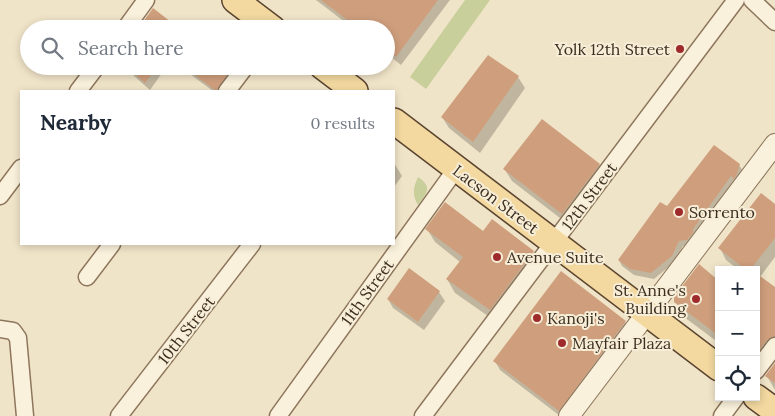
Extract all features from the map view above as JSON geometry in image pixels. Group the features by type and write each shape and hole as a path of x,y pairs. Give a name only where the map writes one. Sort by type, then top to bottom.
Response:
{"main road":[{"path":"235,0 261,20"},
{"path":"334,75 354,90"},
{"name":"Lacson Street","path":"395,122 715,365"},
{"path":"760,400 775,411"}],"street":[{"path":"132,20 146,0"},
{"name":"12th Street","path":"423,416 736,0"},
{"path":"752,0 775,22"},
{"path":"79,90 90,75"},
{"path":"228,90 239,75"},
{"path":"569,416 775,144"},
{"name":"11th Street","path":"278,416 456,168"},
{"path":"0,196 20,169"},
{"path":"86,277 111,245"},
{"name":"10th Street","path":"119,416 251,245"},
{"path":"0,329 13,331 18,338 25,416"},
{"path":"760,366 775,346"},
{"path":"722,416 733,401"}],"green space":[{"path":"465,0 490,0 426,89 410,77"},
{"path":"418,177 426,184 427,190 418,205 414,191"}],"building":[{"path":"321,0 438,0 396,57 395,20 347,20"},
{"path":"153,8 168,20 144,20"},
{"path":"488,55 519,76 473,142 441,117"},
{"path":"136,75 151,75 145,83"},
{"path":"195,75 227,75 217,90"},
{"path":"542,119 600,164 562,214 503,169"},
{"name":"Sorrento","path":"714,145 740,164 734,179 731,176 693,229 693,233 687,240 679,241 672,256 651,273 630,269 618,260 660,202 667,206"},
{"path":"761,193 775,204 775,238 753,266 741,266 718,248"},
{"path":"445,202 483,231 492,219 534,251 490,310 446,279 463,257 425,229"},
{"name":"St. Anne's Building","path":"699,264 715,278 715,333 674,302 674,297"},
{"path":"409,268 440,291 418,322 387,299"},
{"name":"Mayfair Plaza","path":"561,271 626,321 559,411 493,361"},
{"path":"760,276 775,287 775,336 767,340 760,349"},
{"path":"775,363 775,383 765,376"}],"place":[{"name":"Yolk 12th Street","path":"680,49"},
{"name":"Sorrento","path":"679,212"},
{"name":"Avenue Suite","path":"497,257"},
{"name":"St. Anne's Building","path":"696,299"},
{"name":"Kanoji's","path":"537,318"},
{"name":"Mayfair Plaza","path":"562,343"}]}
